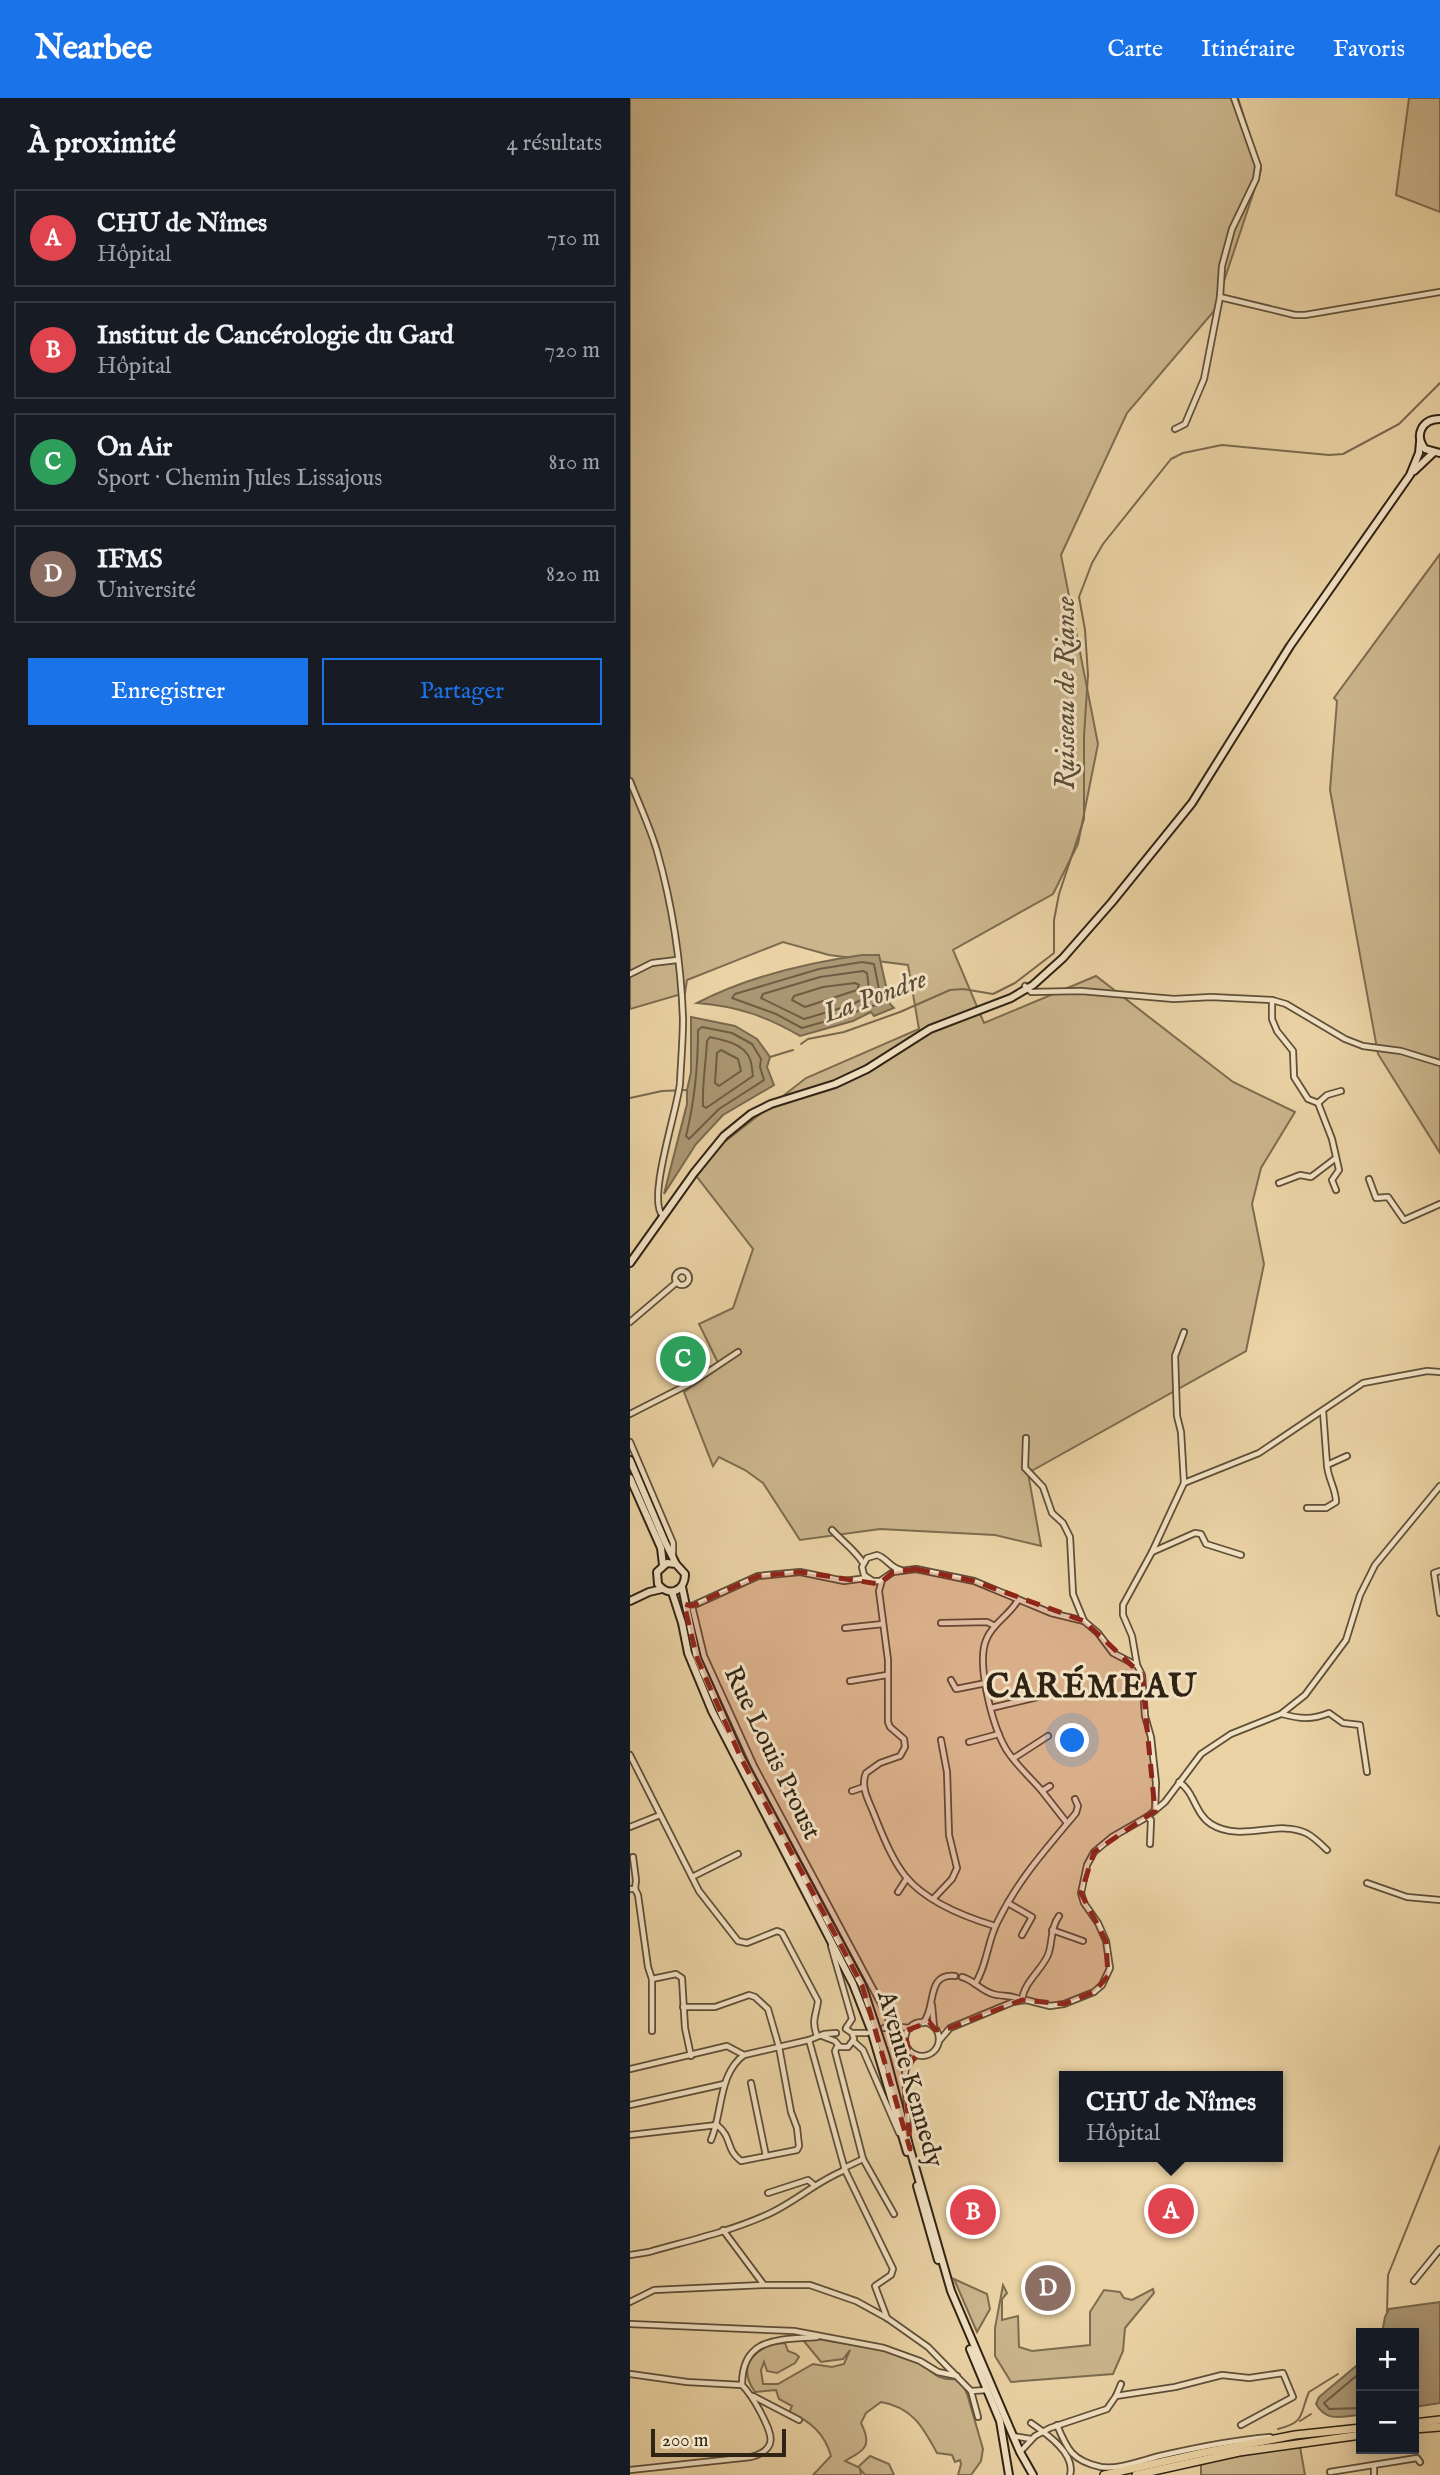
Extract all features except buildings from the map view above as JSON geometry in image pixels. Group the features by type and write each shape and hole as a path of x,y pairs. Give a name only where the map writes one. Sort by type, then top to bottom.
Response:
{"main road":[{"path":"630,1263 666,1216 694,1173 724,1136 751,1114 771,1104 835,1084 867,1069 920,1034 1002,1001 1053,967 1095,922 1192,803 1290,646 1410,474 1417,460 1423,425 1438,418"},
{"path":"1420,442 1425,449 1437,453"},
{"path":"1410,474 1437,453"},
{"path":"630,1460 675,1561 685,1574 682,1587 672,1592 662,1589 630,1601"},
{"path":"630,1478 661,1548 663,1565"},
{"path":"662,1589 657,1580 657,1572 663,1565 675,1561"},
{"path":"649,1592 657,1580"},
{"name":"Avenue Kennedy","path":"682,1587 688,1605 697,1658 741,1758 862,1985 886,2057 947,2292 1003,2431 1009,2475"},
{"name":"Avenue Kennedy","path":"672,1592 688,1653 712,1711 853,1984 871,2030 951,2291 1020,2452 1033,2475"},
{"path":"1419,2422 1440,2420"},
{"path":"1419,2429 1440,2427"},
{"path":"1104,2475 1295,2435 1356,2429"},
{"path":"1136,2475 1239,2452 1356,2436"}],"street":[{"path":"1175,429 1185,424 1205,379 1220,296 1222,266 1232,229 1256,179 1258,166 1234,98"},
{"path":"1220,296 1295,315 1306,315 1440,292"},
{"path":"630,781 657,851 675,939 683,1021 679,1091 663,1159 656,1205 658,1211 666,1216"},
{"path":"630,974 652,963 677,960"},
{"path":"1029,985 1031,992 1081,991 1174,999 1211,997 1272,1000 1286,1004 1345,1039 1363,1046 1401,1051 1440,1063"},
{"path":"1272,1000 1272,1019 1277,1031 1293,1051 1294,1077 1303,1094 1318,1103 1332,1139 1339,1172 1332,1180 1336,1190"},
{"path":"1318,1103 1341,1091"},
{"path":"1279,1183 1300,1175 1311,1177 1336,1158"},
{"path":"1369,1179 1376,1198 1388,1197 1404,1220 1440,1204"},
{"path":"630,1322 677,1282"},
{"path":"1155,1811 1156,1783 1151,1737 1145,1716 1142,1675 1137,1665 1132,1636 1122,1615 1123,1605 1152,1552 1184,1483 1181,1432 1177,1416 1175,1356 1184,1332"},
{"path":"630,1414 692,1382 738,1352"},
{"path":"1184,1483 1259,1453 1365,1383 1427,1371 1440,1372"},
{"path":"1307,1508 1326,1508 1336,1502 1327,1465 1323,1410"},
{"path":"1026,1438 1025,1468 1043,1487 1052,1513 1063,1522 1070,1537 1073,1594 1084,1621"},
{"path":"630,1442 673,1544 675,1561"},
{"path":"1327,1465 1347,1456"},
{"path":"887,2027 910,2028 923,2023 928,2017 933,1990 938,1980 947,1975 968,1978 992,1994 1017,1997 1050,2006 1064,2004 1094,1992 1102,1985 1110,1968 1106,1941 1082,1898 1083,1877 1094,1852 1165,1802 1201,1755 1231,1734 1281,1714 1305,1695 1346,1640 1360,1595 1375,1565 1440,1486"},
{"path":"832,1530 859,1557 863,1572 879,1591"},
{"path":"1152,1552 1201,1534 1206,1544 1241,1555"},
{"path":"859,1557 877,1555 893,1568 901,1570"},
{"path":"863,1564 867,1558"},
{"path":"887,1575 888,1563"},
{"path":"995,1926 966,1916 934,1898 907,1878 877,1823 864,1787 866,1773 880,1763 900,1756 905,1747 904,1739 888,1722 888,1660 879,1591 882,1580 901,1570 916,1569 964,1578 1051,1613 1084,1621 1093,1627 1106,1646 1118,1657 1137,1665"},
{"path":"1440,1571 1434,1573 1440,1613"},
{"path":"688,1605 758,1576 800,1572 844,1581 867,1578"},
{"path":"855,1580 863,1572"},
{"path":"873,1581 882,1580"},
{"path":"1018,1600 995,1626 982,1652 991,1708 999,1734 1014,1758 1067,1823"},
{"name":"Rue Louis Proust","path":"688,1605 704,1656 754,1766 888,2017 887,2027"},
{"path":"941,1623 987,1622 995,1626"},
{"path":"845,1628 883,1624"},
{"path":"850,1681 887,1675"},
{"path":"951,1680 956,1689 986,1683"},
{"path":"991,1708 1046,1695"},
{"path":"1281,1714 1316,1719 1329,1713 1343,1723 1360,1725 1367,1772"},
{"path":"969,1742 999,1734"},
{"path":"1014,1758 1048,1736"},
{"path":"934,1898 956,1874 957,1868 949,1835 947,1772 941,1740"},
{"path":"630,1755 699,1891 738,1941 747,1942 777,1931 782,1933 818,2001 813,2014 813,2025 820,2036 838,2045 850,2046 852,2033"},
{"path":"1179,1782 1185,1786 1195,1807 1211,1824 1239,1833 1283,1829 1303,1832 1327,1850"},
{"path":"1042,1791 1050,1786"},
{"path":"852,1791 864,1787"},
{"path":"975,1984 981,1975 995,1926 1034,1861 1076,1813 1078,1806 1075,1798"},
{"path":"630,1827 660,1815"},
{"path":"1147,1817 1151,1820 1150,1844"},
{"path":"692,1877 738,1854"},
{"path":"633,1857 636,1880 632,1889 638,1895 652,1979 652,2031"},
{"path":"898,1892 907,1878"},
{"path":"1367,1883 1407,1897 1440,1900"},
{"path":"1008,1903 1032,1917 1022,1935"},
{"path":"1022,2000 1023,1992 1048,1954 1052,1930 1059,1916"},
{"path":"1052,1930 1083,1941"},
{"path":"711,2140 717,2125 724,2084 734,2065 744,2055 835,2033 846,2028 852,2019 828,1936"},
{"path":"652,1979 676,1974 682,1979 683,2007 691,2056"},
{"path":"630,2135 717,2125 727,2132 732,2154 741,2161 797,2150 799,2147 797,2128 768,2009 749,1995 715,2007 683,2007"},
{"path":"923,2023 935,2029 950,2028 1022,2000"},
{"path":"931,2001 939,2042"},
{"path":"887,2027 905,2037"},
{"path":"846,2028 852,2033 865,2034 853,2040"},
{"path":"910,2028 905,2037 908,2049 916,2055 928,2055 933,2053 950,2028"},
{"path":"835,2033 838,2045 835,2051 863,2159 894,2214"},
{"path":"809,2040 844,2169 893,2269 891,2275 875,2286 887,2318"},
{"path":"853,2040 863,2050 907,2146"},
{"path":"630,2069 727,2046 744,2055"},
{"path":"907,2146 905,2073 907,2064 916,2055"},
{"path":"751,2083 766,2156"},
{"path":"630,2105 724,2084"},
{"path":"630,2255 723,2231 763,2217 863,2159"},
{"path":"768,2193 808,2180 814,2185"},
{"path":"723,2231 764,2286"},
{"path":"1414,2281 1440,2249"},
{"path":"630,2302 654,2290 810,2285 856,2301 887,2318 928,2347 971,2391 978,2417"},
{"path":"630,2325 794,2331 884,2348 920,2361 938,2372 957,2376"},
{"path":"742,2385 745,2361 754,2348 769,2342 821,2336"},
{"path":"630,2374 687,2382 742,2385 753,2396 799,2420"},
{"path":"1116,2396 1175,2387 1222,2375 1249,2378 1283,2374 1293,2397 1241,2425"},
{"path":"1020,2452 1043,2431 1107,2409 1121,2384"},
{"path":"971,2391 987,2390"},
{"path":"630,2470 751,2458 763,2453 770,2444 771,2432 753,2396"},
{"path":"1031,2423 1034,2437"},
{"path":"1031,2423 1050,2428"},
{"path":"1031,2423 1043,2431 1069,2459 1072,2468 1070,2475"},
{"path":"1057,2425 1070,2452 1084,2461 1104,2467 1213,2444 1295,2435"},
{"path":"1013,2436 1034,2437"},
{"path":"1330,2472 1417,2458 1420,2462"},
{"path":"1374,2467 1374,2475"}],"highlighted area":[{"path":"916,1569 974,1581 1084,1621 1142,1675 1155,1811 1094,1852 1081,1893 1106,1941 1108,1976 1094,1992 1064,2004 1022,2000 950,2028 936,2030 929,2022 905,2031 908,2049 916,2055 905,2073 910,2149 862,1985 741,1758 697,1658 684,1604 692,1606 758,1576 800,1572 879,1584 893,1572"}],"shaded area":[{"path":"630,98 1238,98 1261,170 1214,311 1127,413 1061,555 1098,744 1078,844 1053,894 953,950 984,1023 1096,976 1233,1082 1295,1112 1261,1168 1252,1204 1264,1264 1246,1351 1028,1473 1041,1546 995,1535 880,1529 800,1540 763,1483 719,1457 713,1466 684,1392 720,1367 699,1324 733,1308 753,1249 694,1173 723,1143 806,1078 919,1029 908,965 829,955 783,942 687,980 685,993 630,1009"},
{"path":"1409,98 1440,98 1440,212 1396,195"},
{"path":"1440,554 1440,1153 1378,1054 1330,790 1337,701 1334,698"},
{"path":"954,2279 987,2294 990,2309 977,2332"},
{"path":"1003,2285 1007,2293 1002,2299 1002,2320 1018,2316 1019,2347 1032,2351 1090,2345 1090,2312 1104,2290 1120,2292 1124,2298 1132,2300 1153,2289 1154,2293 1125,2328 1123,2351 1113,2374 1011,2382 995,2356 995,2328"},
{"path":"818,2339 893,2353 916,2361 938,2376 955,2379 964,2387 983,2449 981,2461 971,2475 958,2475 960,2460 955,2462 952,2455 937,2453 909,2413 881,2402 866,2413 861,2423 865,2431 865,2447 845,2461 858,2467 870,2456 889,2464 894,2475 865,2475 860,2469 861,2475 813,2475 831,2456 825,2441 810,2424 789,2413 792,2406 779,2399 776,2390 755,2392 747,2373 748,2365 758,2352 785,2343 788,2351 799,2357 795,2363 777,2373 767,2371 764,2362 761,2370 763,2384 778,2384 813,2364 832,2367 844,2364 850,2350 843,2359 821,2362 803,2340"},
{"path":"1300,2447 1305,2475 1201,2475 1201,2463"}],"water":[{"path":"862,955 879,955 890,1004 894,1008 874,1016 871,1012 853,1021 800,1036 750,1013 697,1003 777,972"},
{"path":"691,1017 735,1026 757,1039 770,1057 767,1067 774,1085 723,1115 696,1144 664,1194 687,1104 691,1072"},
{"path":"1440,2302 1440,2403 1419,2406 1419,2328 1383,2328 1389,2309"},
{"path":"1356,2366 1356,2415 1336,2417 1325,2414 1316,2404 1319,2397"}],"waterway":[{"name":"Ruisseau de Rianse","path":"801,1044 808,1039 844,1032 900,1012 950,990 963,989 993,994 1015,983 1054,953 1054,920 1059,894 1084,819 1084,736 1088,675 1085,630 1079,597 1092,563 1103,544 1171,459 1183,453 1222,445 1343,454 1399,424 1440,383"},
{"name":"La Pondre","path":"770,1057 793,1050"},
{"name":"La Pondre","path":"630,1098 662,1091 687,1090"},
{"path":"1387,2312 1388,2275 1440,2146"},
{"path":"1278,2429 1293,2424 1300,2416 1309,2392 1338,2374"},
{"path":"1300,2421 1311,2414"}],"place":[{"name":"On Air","path":"683,1359"},
{"name":"CHU de Nîmes","path":"1171,2211"},
{"name":"Institut de Cancérologie du Gard","path":"973,2212"},
{"name":"IFMS","path":"1048,2288"}],"district":[{"name":"CARÉMEAU","path":"1092,1688"}]}
